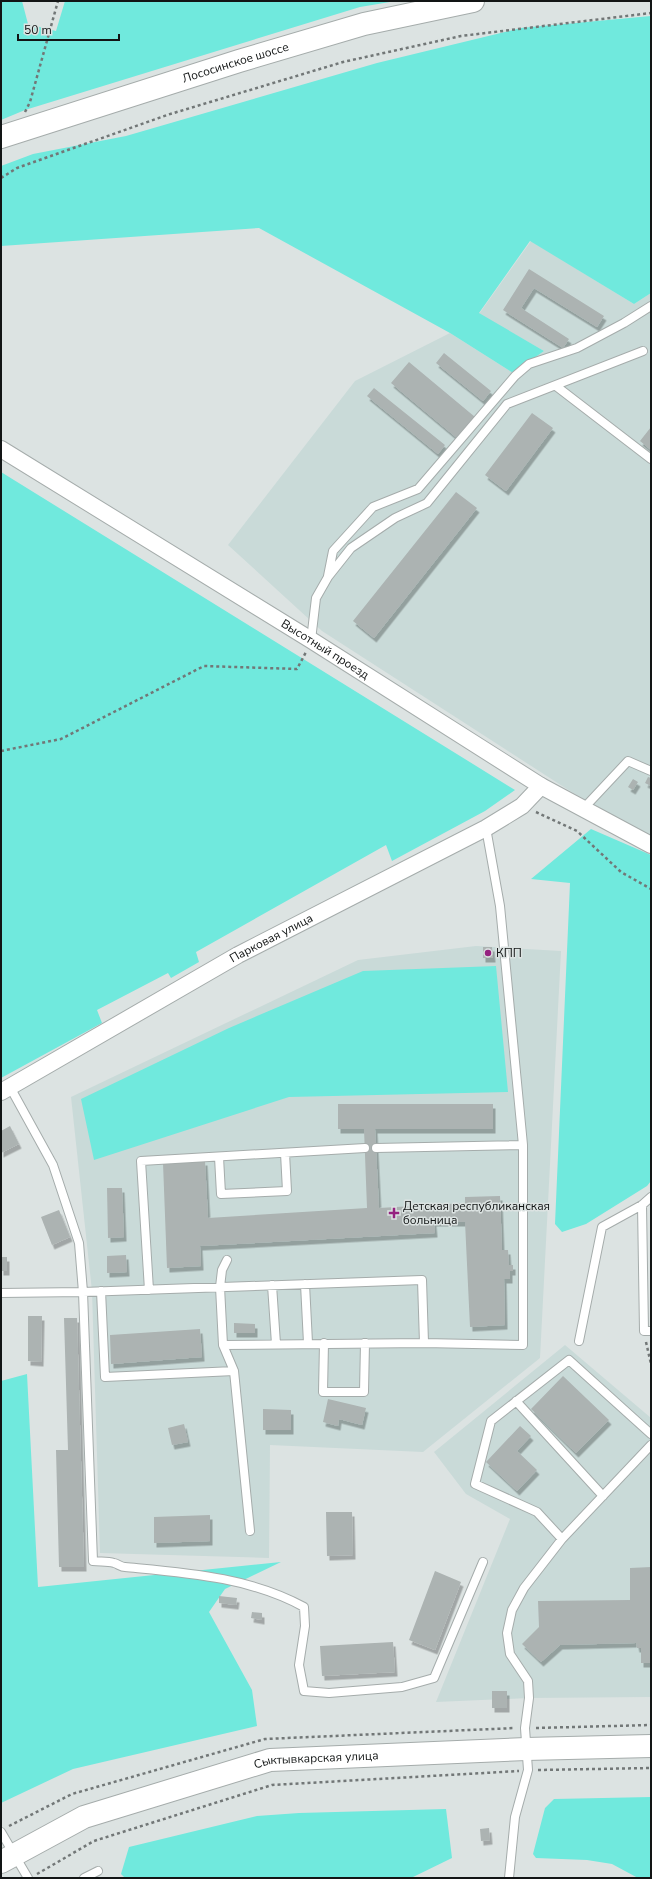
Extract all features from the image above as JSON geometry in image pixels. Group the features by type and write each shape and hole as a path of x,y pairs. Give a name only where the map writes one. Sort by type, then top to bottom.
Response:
{"main road":[{"name":"Лососинское шоссе","path":"1,137 25,128 364,24 473,1"},
{"name":"Сыктывкарская улица","path":"7,1858 84,1817 270,1760 527,1760 651,1746"}],"street":[{"name":"Высотный проезд","path":"1,449 311,640 541,786 651,845"},
{"name":"Парковая улица","path":"6,1090 238,955 486,828 522,806 541,786"}],"lane":[{"path":"328,577 333,551 373,507 418,489 515,376 529,364 577,348 624,323 651,306"},
{"path":"311,640 316,598 328,577 351,548 395,518 427,502 508,404 643,351"},
{"path":"556,386 651,459"},
{"path":"583,809 628,761 651,771"},
{"path":"223,1345 424,1343 523,1345 523,1145 500,906 486,828"},
{"path":"6,1090 53,1165 79,1243 83,1292 93,1561 115,1563 123,1567 160,1570 245,1583 287,1598 304,1607 305,1626 299,1665 304,1691 329,1693 402,1687 434,1678 483,1562"},
{"path":"376,1148 523,1145"},
{"path":"149,1290 141,1161 364,1148"},
{"path":"219,1157 221,1194 287,1191 285,1153"},
{"path":"579,1341 602,1227 642,1206 651,1197"},
{"path":"642,1206 647,1331"},
{"path":"227,1260 222,1270 220,1287 223,1345 234,1371 250,1531"},
{"path":"1,1293 149,1290 422,1280 424,1343"},
{"path":"304,1284 308,1343"},
{"path":"272,1285 276,1344"},
{"path":"101,1291 105,1377 234,1371"},
{"path":"324,1343 323,1392 364,1392 365,1343"},
{"path":"562,1540 537,1512 475,1484 491,1421 569,1360 651,1434"},
{"path":"516,1401 603,1496"},
{"path":"509,1878 515,1817 527,1760 525,1728 529,1698 528,1681 510,1654 507,1633 512,1610 524,1588 562,1540 651,1445"},
{"path":"1,1832 7,1858 32,1876"},
{"path":"84,1878 98,1871"}],"path":[{"path":"25,128 25,110 30,102 58,1"},
{"path":"1,178 17,168 167,115 343,62 461,36 651,13"},
{"path":"1,751 61,738 204,666 297,669 311,640"},
{"path":"522,806 577,831 621,872 651,889"},
{"path":"647,1331 651,1364"},
{"path":"555,1728 651,1725"},
{"path":"32,1876 94,1841 272,1785 527,1760 651,1768"}],"shaded area":[{"path":"1,1 22,1 28,24 56,31 65,1 396,1 360,7 25,110 1,120"},
{"path":"651,16 651,293 634,304 530,241 479,313 544,351 513,373 450,333 259,228 1,246 1,166 33,154 126,136 377,63 521,28"},
{"path":"531,241 634,304 651,293 651,837 570,791 322,631 228,545 355,381 450,333 513,373 544,351 479,314"},
{"path":"1,472 515,790 485,811 392,861 386,845 196,952 199,962 171,978 168,973 97,1010 102,1023 1,1078"},
{"path":"591,829 651,855 651,1181 647,1186 586,1224 562,1232 555,1224 570,883 531,879"},
{"path":"476,946 561,951 540,1358 423,1452 270,1445 269,1558 100,1553 92,1291 71,1097 358,960"},
{"path":"496,966 508,1092 289,1097 94,1160 81,1099 229,1028 363,971"},
{"path":"565,1345 651,1418 651,1697 529,1698 436,1702 510,1519 466,1494 434,1452"},
{"path":"27,1374 38,1587 281,1562 225,1589 209,1612 252,1690 257,1726 73,1769 1,1803 1,1381"},
{"path":"651,1797 651,1878 638,1878 612,1864 587,1860 536,1858 533,1854 545,1808 554,1799"},
{"path":"446,1809 452,1858 411,1878 125,1878 121,1874 129,1847 257,1816 299,1813"}],"building":[{"path":"529,269 604,316 597,327 534,288 521,308 569,339 563,348 503,310"},
{"path":"444,353 491,391 483,401 436,363"},
{"path":"409,362 475,417 457,438 391,383"},
{"path":"374,388 445,445 438,454 367,396"},
{"path":"532,413 553,428 506,491 485,475"},
{"path":"651,427 651,450 640,441"},
{"path":"456,492 477,508 374,638 353,621"},
{"path":"648,777 651,778 651,786 645,783"},
{"path":"633,779 638,782 633,790 628,787"},
{"name":"КПП","path":"483,947 492,947 493,958 483,958"},
{"name":"Детская республиканская больница","path":"338,1104 493,1104 493,1129 375,1129 379,1208 465,1203 465,1197 500,1196 502,1250 508,1250 509,1265 513,1265 513,1271 510,1271 510,1279 504,1279 505,1325 470,1327 465,1222 434,1222 435,1233 200,1246 201,1266 167,1268 163,1163 205,1161 208,1218 367,1208 364,1129 338,1129"},
{"path":"10,1126 19,1144 1,1153 1,1131"},
{"path":"107,1188 122,1188 124,1237 108,1238"},
{"path":"59,1210 70,1237 52,1245 41,1217"},
{"path":"126,1255 127,1272 107,1273 107,1256"},
{"path":"1,1257 7,1257 7,1271 1,1271"},
{"path":"28,1316 42,1316 41,1362 28,1361"},
{"path":"64,1318 77,1318 84,1567 59,1567 56,1450 68,1450"},
{"path":"234,1323 255,1324 255,1333 234,1333"},
{"path":"200,1329 202,1357 111,1364 110,1335"},
{"path":"563,1376 609,1420 576,1453 531,1409"},
{"path":"328,1399 366,1408 362,1425 339,1419 338,1426 323,1422"},
{"path":"263,1409 291,1410 291,1430 263,1430"},
{"path":"184,1424 188,1442 172,1445 168,1428"},
{"path":"520,1426 531,1436 517,1451 537,1470 517,1491 486,1462"},
{"path":"326,1512 352,1512 353,1555 327,1556"},
{"path":"210,1515 210,1541 154,1543 154,1517"},
{"path":"651,1567 651,1663 641,1663 641,1648 637,1648 636,1643 560,1645 541,1662 522,1644 539,1627 538,1601 630,1600 630,1568"},
{"path":"435,1571 461,1582 435,1650 409,1640"},
{"path":"219,1596 237,1598 236,1605 219,1603"},
{"path":"252,1612 262,1613 262,1620 251,1618"},
{"path":"393,1642 395,1672 322,1676 320,1646"},
{"path":"492,1691 507,1691 507,1708 492,1708"},
{"path":"489,1828 490,1840 481,1841 480,1829"}],"place":[{"name":"КПП","path":"488,953"},
{"name":"Детская республиканская больница","path":"394,1213"}]}
